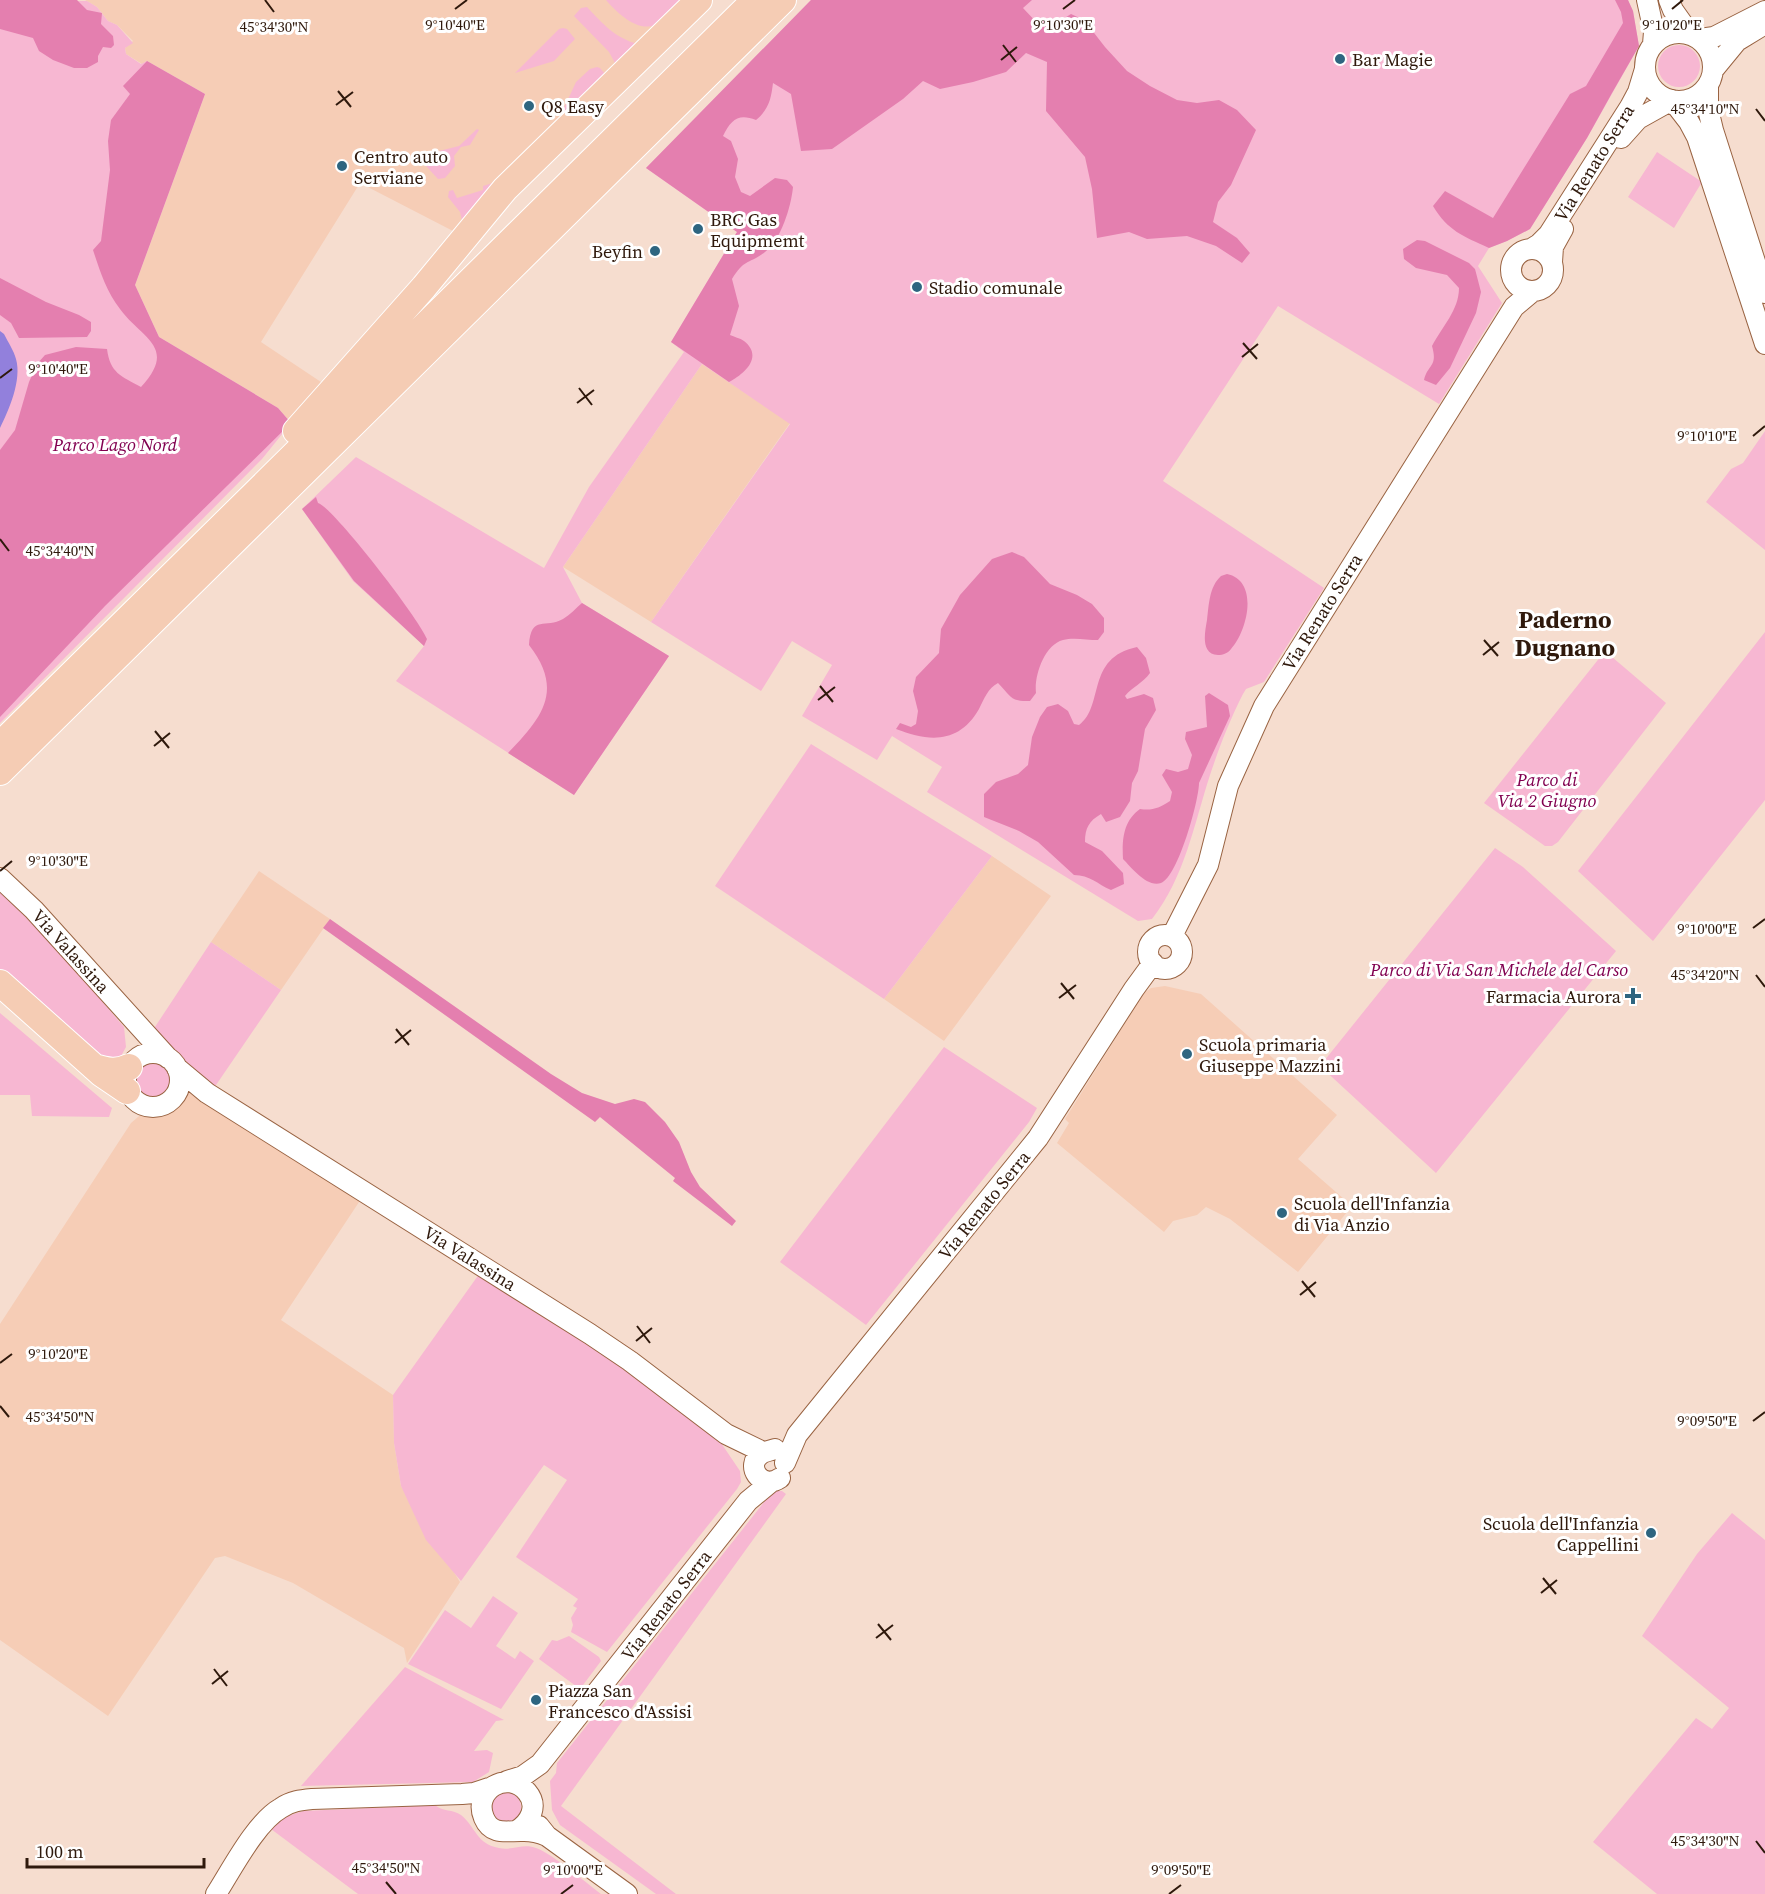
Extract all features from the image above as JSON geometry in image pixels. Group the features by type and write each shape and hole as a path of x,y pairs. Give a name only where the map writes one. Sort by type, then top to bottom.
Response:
{"highway":[{"path":"98,649 106,627 235,498 307,419 424,287 505,189 699,0"},
{"path":"0,745 755,0"},
{"path":"0,772 783,0"},
{"path":"0,983 94,1067 131,1072"}],"street":[{"path":"1647,0 1654,32 1653,44 1645,69 1649,83 1655,91 1662,97 1672,100 1695,98 1737,41 1754,29 1765,26"},
{"path":"1669,0 1673,10 1710,51 1711,77 1708,109 1765,293"},
{"path":"1653,44 1669,34 1679,32 1714,37 1765,11"},
{"name":"Via Renato Serra","path":"1531,249 1544,240 1630,107 1638,92 1645,69"},
{"path":"1672,100 1697,137 1765,344"},
{"name":"Via Renato Serra","path":"1552,262 1551,253 1557,239 1626,130 1638,119 1672,100"},
{"path":"1531,249 1543,252 1552,262 1550,281 1541,289 1533,291 1524,289 1515,282 1511,272 1513,262 1520,253 1531,249"},
{"name":"Via Renato Serra","path":"1514,307 1515,282"},
{"name":"Via Renato Serra","path":"532,1805 532,1783 540,1764 748,1501 766,1465 797,1435 1038,1138 1153,963 1166,969 1173,967 1180,960 1181,945 1172,936 1208,865 1228,786 1264,706 1514,307 1533,291"},
{"name":"Via Valassina","path":"0,878 34,910 172,1063 207,1093 590,1334 630,1361 766,1465"},
{"path":"140,1027 142,1046 131,1072 138,1103 149,1106 162,1104 180,1091 191,1089 207,1093"},
{"path":"131,1072 155,1054 172,1063 180,1084 175,1094"},
{"name":"Via Renato Serra","path":"216,1894 263,1822 279,1808 289,1803 312,1798 474,1793 523,1776 540,1764"},
{"path":"547,1836 531,1831 503,1833 497,1831 486,1823 483,1817 482,1798 498,1785 522,1788 532,1805 537,1823 547,1836 627,1894"},
{"name":"Via Renato Serra","path":"449,1795 471,1805 483,1817"},
{"path":"516,1831 527,1823 532,1805"}],"shaded area":[{"path":"85,0 686,0 590,100 453,231 360,183 261,342 327,386 291,423 278,408 159,337 135,285 205,94 147,61 142,64 126,54 125,48 133,41 117,25 108,21 97,7"},
{"path":"0,331 4,334 16,359 17,376 14,395 0,428"},
{"path":"702,364 790,423 651,622 563,567"},
{"path":"992,856 1051,896 944,1041 884,999"},
{"path":"259,871 330,919 281,990 211,942"},
{"name":"Scuola primaria Giuseppe Mazzini","path":"1165,986 1201,994 1337,1115 1298,1159 1352,1206 1298,1272 1230,1219 1206,1207 1197,1215 1173,1221 1164,1232 1057,1143 1069,1123 1065,1119 1144,993 1151,988"},
{"path":"198,1091 363,1196 281,1320 393,1395 394,1443 401,1486 460,1582 407,1663 404,1648 293,1583 225,1556 215,1558 108,1716 0,1640 0,1324 131,1123 145,1111 167,1105 180,1095"}],"green space":[{"name":"Parco Lago Nord","path":"0,0 87,1 97,7 108,21 117,25 133,43 125,48 126,54 141,64 147,61 205,94 135,285 159,337 278,408 291,423 262,459 0,723"},
{"path":"0,0 77,0 87,10 102,13 101,24 113,36 114,45 111,48 103,47 98,56 98,62 87,68 74,68 53,60 39,51 33,38 0,29"},
{"path":"606,0 687,0 662,22 646,27 631,22"},
{"path":"811,0 1628,0 1633,11 1639,46 1587,138 1530,229 1489,248 1478,266 1502,303 1439,404 1278,306 1163,481 1324,588 1264,682 1246,689 1243,694 1217,754 1181,868 1173,886 1152,919 1138,921 927,792 942,767 892,736 877,760 802,716 832,665 792,641 761,691 651,622 790,424 702,364 563,567 582,603 669,656 574,795 396,681 424,646 353,581 302,509 356,457 544,568 589,487 684,352 671,342 737,232 646,168"},
{"path":"811,0 1032,0 1023,8 1040,26 1055,24 1071,14 1084,20 1127,71 1150,86 1177,100 1197,103 1219,100 1237,110 1256,130 1231,185 1218,202 1213,222 1237,238 1250,253 1242,263 1216,246 1187,236 1147,239 1129,232 1097,238 1092,189 1085,157 1046,111 1047,62 1026,53 1006,72 973,82 940,89 923,81 903,99 832,149 801,151 791,94 773,83 769,103 764,112 756,120 744,117 736,119 723,136 731,141 738,159 735,177 741,192 750,196 775,178 787,180 793,187 790,204 776,240 765,252 736,272 732,279 739,306 730,335 741,339 750,347 752,359 746,370 729,382 671,342 737,232 646,168"},
{"path":"1615,0 1628,0 1633,11 1639,46 1587,138 1530,229 1489,248 1457,232 1444,221 1433,206 1445,191 1493,218 1570,94 1586,86 1623,23"},
{"path":"587,7 616,34 638,44 616,65 609,52 574,16 581,8"},
{"path":"559,29 567,29 575,39 554,61 515,73"},
{"path":"1679,45 1694,51 1700,66 1694,81 1679,87 1664,81 1658,66 1664,51"},
{"name":"Parco Lago Nord","path":"147,61 205,94 135,285 159,337 278,408 291,423 105,606 0,717 0,450 15,430 29,382 37,364 45,355 76,347 107,349 114,369 141,387 152,373 156,362 153,344 120,309 111,295 93,250 101,241 110,170 108,141 111,120 130,94 123,86"},
{"path":"597,67 605,74 463,225 460,212 448,197 449,191 453,190 457,198 483,190 483,186 496,182 559,119 576,82 590,69"},
{"path":"477,129 479,130 470,145 461,147 454,156 455,166 445,178 438,179 426,166 426,162 435,152 459,146"},
{"path":"1657,152 1702,182 1674,228 1628,197"},
{"path":"1417,240 1425,241 1469,263 1475,269 1481,292 1476,313 1450,368 1436,385 1424,380 1434,358 1432,346 1453,311 1459,288 1447,275 1416,268 1404,259 1403,249"},
{"path":"0,278 46,302 79,315 91,322 91,331 87,337 19,338 11,323 0,315"},
{"path":"1765,431 1765,550 1706,502 1731,469 1743,463"},
{"path":"316,497 318,503 327,509 376,565 409,610 427,639 424,646 354,581 302,509"},
{"path":"1012,552 1024,557 1050,584 1092,604 1104,618 1104,632 1098,640 1067,639 1050,648 1039,670 1036,693 1030,701 1015,699 998,683 989,691 971,720 953,734 931,738 896,729 900,723 911,727 916,724 918,711 913,691 916,677 939,653 941,629 960,595 992,559"},
{"path":"1227,574 1244,586 1247,608 1242,631 1237,641 1228,652 1218,655 1208,651 1205,630 1214,585 1221,576"},
{"path":"582,603 669,656 574,795 508,753 531,727 545,702 547,689 545,676 540,661 529,645 530,635 536,626 563,619"},
{"path":"1765,632 1765,800 1653,941 1578,871"},
{"path":"1137,647 1146,658 1150,673 1125,696 1127,699 1144,694 1153,698 1156,710 1145,729 1130,801 1120,817 1106,822 1101,814 1093,819 1088,825 1085,837 1085,842 1102,851 1123,873 1124,884 1111,890 1089,878 1074,875 1038,842 1019,831 984,817 984,794 996,782 1018,774 1028,765 1032,737 1047,707 1058,704 1068,711 1074,724 1079,725 1087,717 1098,683 1110,661 1121,653"},
{"name":"Parco di Via 2 Giugno","path":"1605,651 1666,703 1558,842 1552,846 1545,846 1484,803"},
{"path":"1209,693 1228,705 1230,716 1199,783 1191,821 1174,867 1168,878 1156,884 1145,880 1123,859 1125,831 1130,819 1140,809 1148,810 1170,801 1172,792 1162,775 1166,769 1178,772 1188,769 1192,755 1185,739 1186,732 1207,727 1205,696"},
{"path":"811,744 992,856 884,999 715,886"},
{"name":"Parco di Via San Michele del Carso","path":"1495,848 1523,867 1616,951 1436,1173 1320,1066"},
{"path":"0,891 58,950 124,1027 126,1047 120,1058 104,1061 0,973"},
{"path":"330,919 551,1074 582,1093 615,1104 634,1099 645,1102 665,1122 679,1142 691,1172 700,1187 736,1221 732,1226 673,1181 675,1178 600,1117 595,1122 323,928"},
{"path":"211,942 281,990 214,1088 189,1070 151,1033"},
{"path":"0,1013 112,1108 109,1117 32,1116 30,1095 0,1095"},
{"path":"944,1047 1037,1108 1029,1122 866,1325 780,1262"},
{"path":"153,1061 167,1066 172,1080 167,1094 153,1099 139,1094 134,1080 139,1066"},
{"path":"482,1270 617,1356 715,1434 740,1471 741,1482 737,1489 607,1652 571,1632 573,1625 571,1618 577,1608 573,1606 578,1599 516,1557 567,1480 544,1465 461,1581 426,1540 401,1486 394,1443 393,1395"},
{"path":"775,1491 782,1491 786,1494 561,1806 676,1894 656,1894 560,1825 552,1810 550,1781 556,1773 557,1763"},
{"path":"1732,1513 1765,1540 1765,1894 1657,1894 1593,1842 1696,1718 1712,1729 1729,1708 1642,1636 1697,1554"},
{"path":"493,1596 518,1613 496,1646 515,1659 520,1651 534,1661 501,1709 408,1664 445,1610 471,1628"},
{"path":"569,1636 599,1657 601,1661 580,1689 539,1659 552,1640 557,1641"},
{"path":"405,1667 504,1720 496,1721 474,1751 487,1750 493,1753 489,1772 473,1782 301,1786"},
{"path":"506,1792 517,1796 521,1807 517,1818 506,1822 495,1818 491,1807 495,1796"},
{"path":"435,1805 461,1815 481,1839 491,1846 504,1849 531,1847 543,1851 601,1894 358,1894 271,1829 285,1817 303,1811"}],"place":[{"name":"Bar Magie","path":"1340,59"},
{"name":"Q8 Easy","path":"529,106"},
{"name":"Centro auto Serviane","path":"342,166"},
{"name":"BRC Gas Equipmemt","path":"698,229"},
{"name":"Beyfin","path":"655,251"},
{"name":"Stadio comunale","path":"917,287"},
{"name":"Farmacia Aurora","path":"1633,996"},
{"name":"Scuola primaria Giuseppe Mazzini","path":"1187,1054"},
{"name":"Scuola dell'Infanzia di Via Anzio","path":"1282,1213"},
{"name":"Scuola dell'Infanzia Cappellini","path":"1651,1533"},
{"name":"Piazza San Francesco d'Assisi","path":"536,1700"}],"district":[{"name":"Paderno Dugnano","path":"1565,633"}]}
